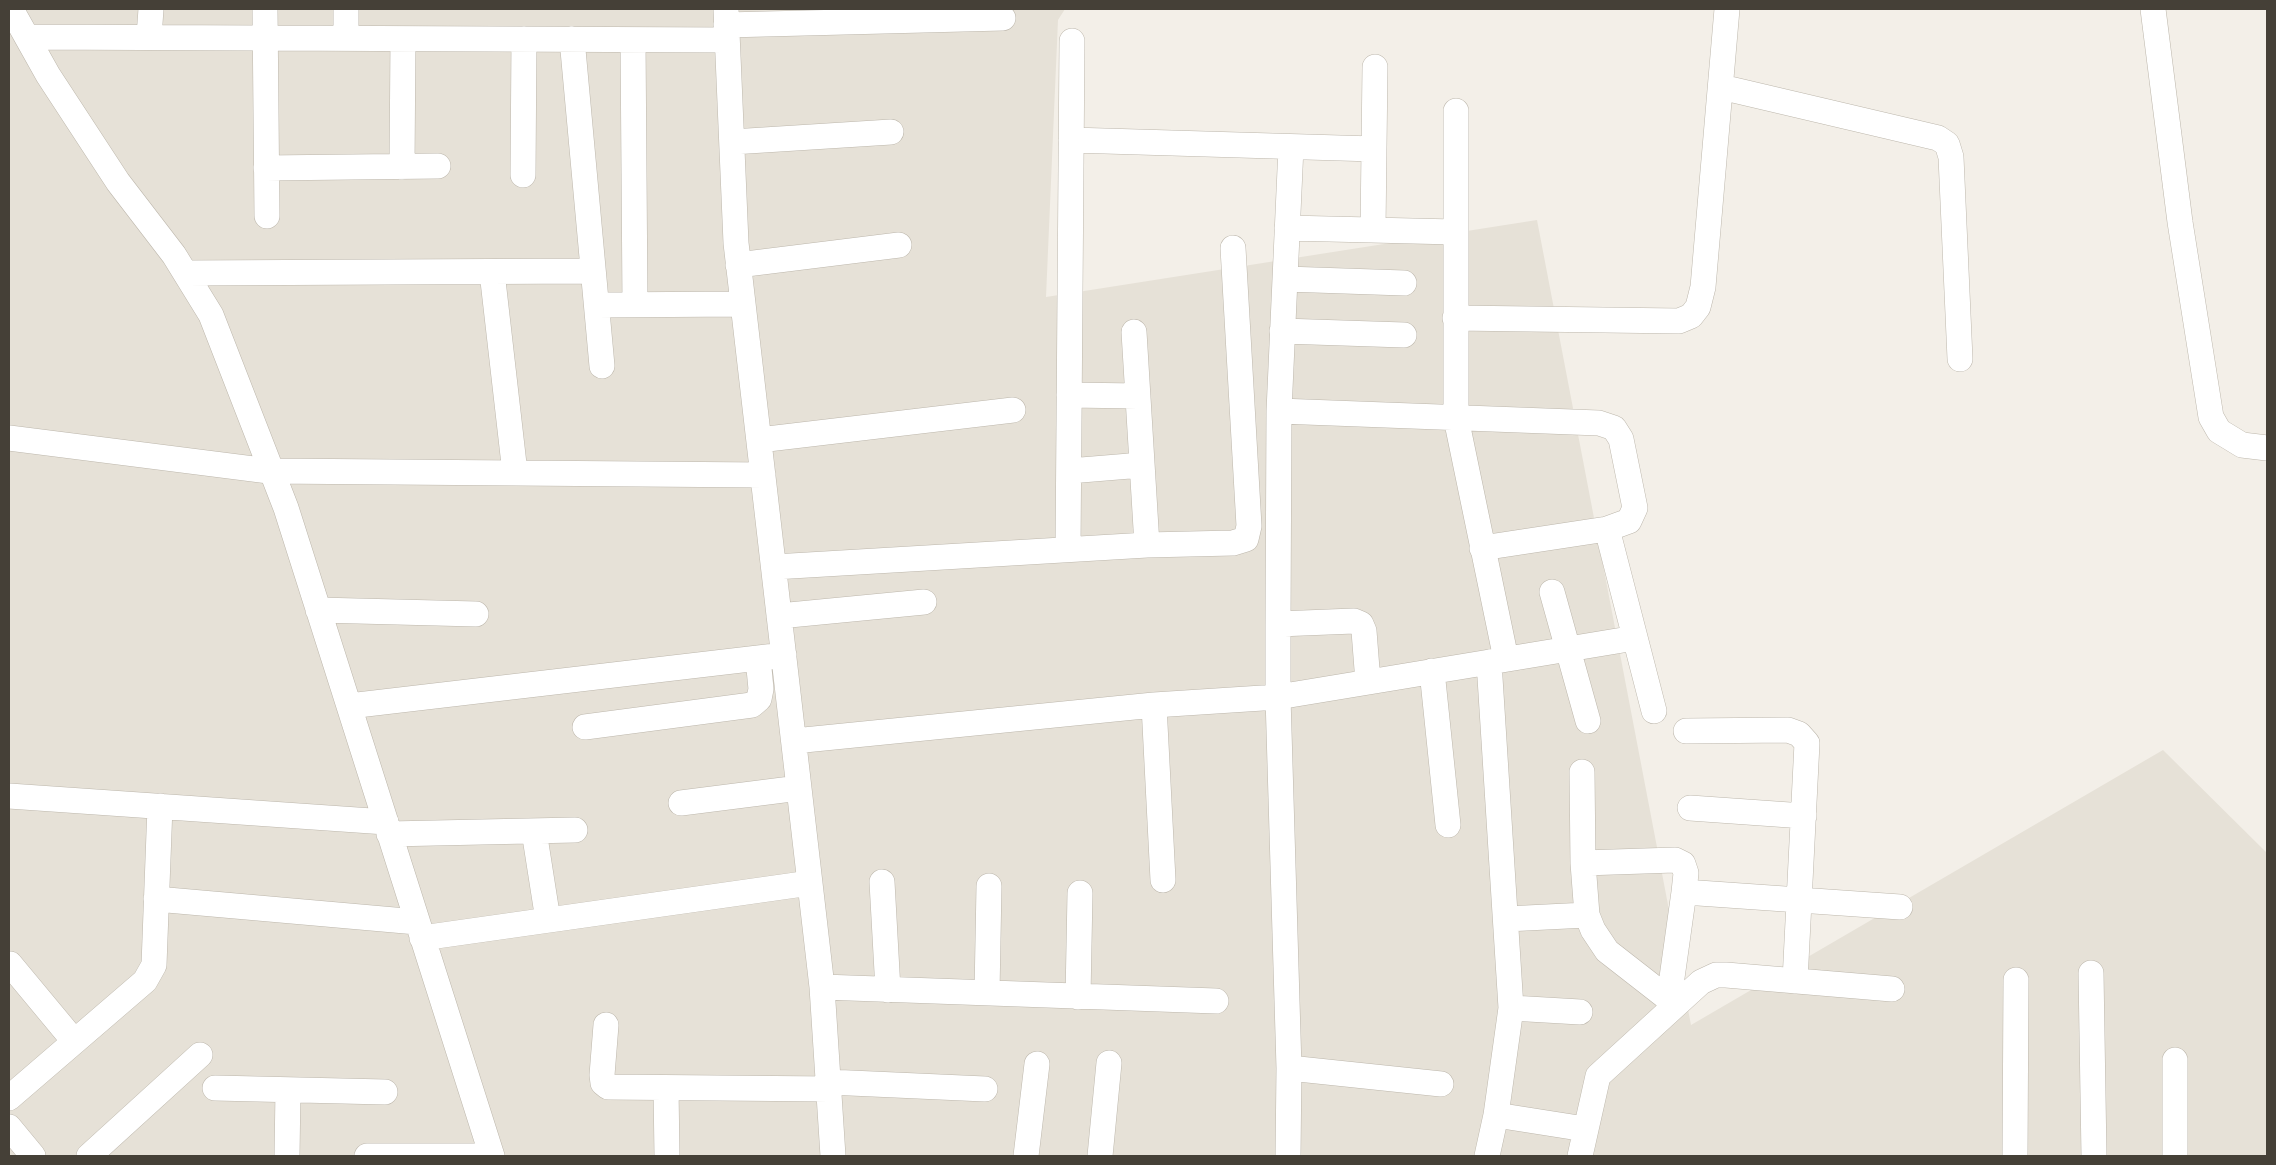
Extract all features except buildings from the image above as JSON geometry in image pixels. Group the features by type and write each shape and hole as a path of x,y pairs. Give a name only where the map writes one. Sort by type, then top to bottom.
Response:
{"street":[{"path":"11,9 48,75 118,182 186,273 210,315 286,508 492,1156 367,1156"},
{"path":"149,37 150,9"},
{"path":"265,9 267,216"},
{"path":"346,9 346,38"},
{"path":"1455,318 1679,321 1692,316 1698,307 1704,288 1727,9"},
{"path":"2154,9 2180,222 2211,417 2219,431 2242,445 2267,448"},
{"path":"27,37 633,40 726,24 1002,18"},
{"path":"726,24 738,265 822,987 833,1156"},
{"path":"402,167 403,38"},
{"path":"523,175 524,39"},
{"path":"572,39 602,366"},
{"path":"633,40 635,304"},
{"path":"1068,549 1072,41"},
{"path":"1373,230 1375,67"},
{"path":"1721,87 1938,138 1947,144 1951,157 1960,358"},
{"path":"1456,110 1456,418 1482,548 1498,661 1510,1008 1496,1115 1487,1156"},
{"path":"732,142 891,132"},
{"path":"1071,140 1374,149"},
{"path":"1288,1156 1289,1068 1278,697 1278,624 1279,411 1291,147"},
{"path":"266,168 438,166"},
{"path":"1287,228 1455,232"},
{"path":"738,265 899,245"},
{"path":"774,567 1068,549 1233,543 1246,539 1249,526 1233,248"},
{"path":"186,273 594,271"},
{"path":"492,272 514,473"},
{"path":"1285,279 1404,283"},
{"path":"597,305 743,304"},
{"path":"1282,331 1404,335"},
{"path":"1134,332 1147,545"},
{"path":"1239,366 1281,367"},
{"path":"1069,395 1138,396"},
{"path":"759,440 1013,410"},
{"path":"1279,411 1599,423 1614,428 1621,439 1635,508 1629,521 1607,529 1482,548"},
{"path":"9,438 270,471 763,475"},
{"path":"1069,471 1142,465"},
{"path":"1607,529 1654,711"},
{"path":"1552,592 1588,721"},
{"path":"779,616 924,602"},
{"path":"318,610 476,614"},
{"path":"1278,624 1354,621 1361,624 1364,631 1368,682"},
{"path":"794,741 1154,705 1278,697 1635,638"},
{"path":"349,706 784,655"},
{"path":"585,727 752,705 759,700 761,689 758,658"},
{"path":"1432,671 1448,825"},
{"path":"1154,705 1163,880"},
{"path":"1686,731 1788,730 1799,734 1807,743 1801,900 1795,981"},
{"path":"1582,772 1583,863 1587,915 1593,930 1607,951 1672,1001"},
{"path":"681,803 799,788"},
{"path":"9,796 160,806 387,828 575,830"},
{"path":"9,1098 145,981 154,965 160,806"},
{"path":"1690,808 1804,816"},
{"path":"534,831 548,920"},
{"path":"1583,863 1676,860 1683,864 1686,873 1672,1001"},
{"path":"882,882 888,990"},
{"path":"156,899 420,930 548,920 810,883"},
{"path":"987,993 989,886"},
{"path":"1684,892 1900,907"},
{"path":"1078,996 1080,893"},
{"path":"1506,918 1587,915"},
{"path":"10,964 74,1041"},
{"path":"2091,973 2094,1156"},
{"path":"1580,1156 1598,1076 1672,1001 1701,982 1716,975 1892,989"},
{"path":"2015,1156 2016,980"},
{"path":"822,987 1216,1001"},
{"path":"1510,1008 1580,1012"},
{"path":"606,1025 603,1083 608,1087 666,1088 829,1085 985,1089"},
{"path":"96,1154 200,1055"},
{"path":"2175,1060 2175,1156"},
{"path":"1100,1156 1108,1063"},
{"path":"1026,1156 1037,1064"},
{"path":"1289,1068 1441,1084"},
{"path":"215,1088 385,1092"},
{"path":"666,1088 667,1156"},
{"path":"288,1090 288,1156"},
{"path":"1496,1115 1585,1129"},
{"path":"9,1127 33,1156"}],"shaded area":[{"path":"9,9 1065,9 1058,20 1046,297 1537,220 1691,1025 2163,750 2267,853 2267,1156 9,1156"}]}
